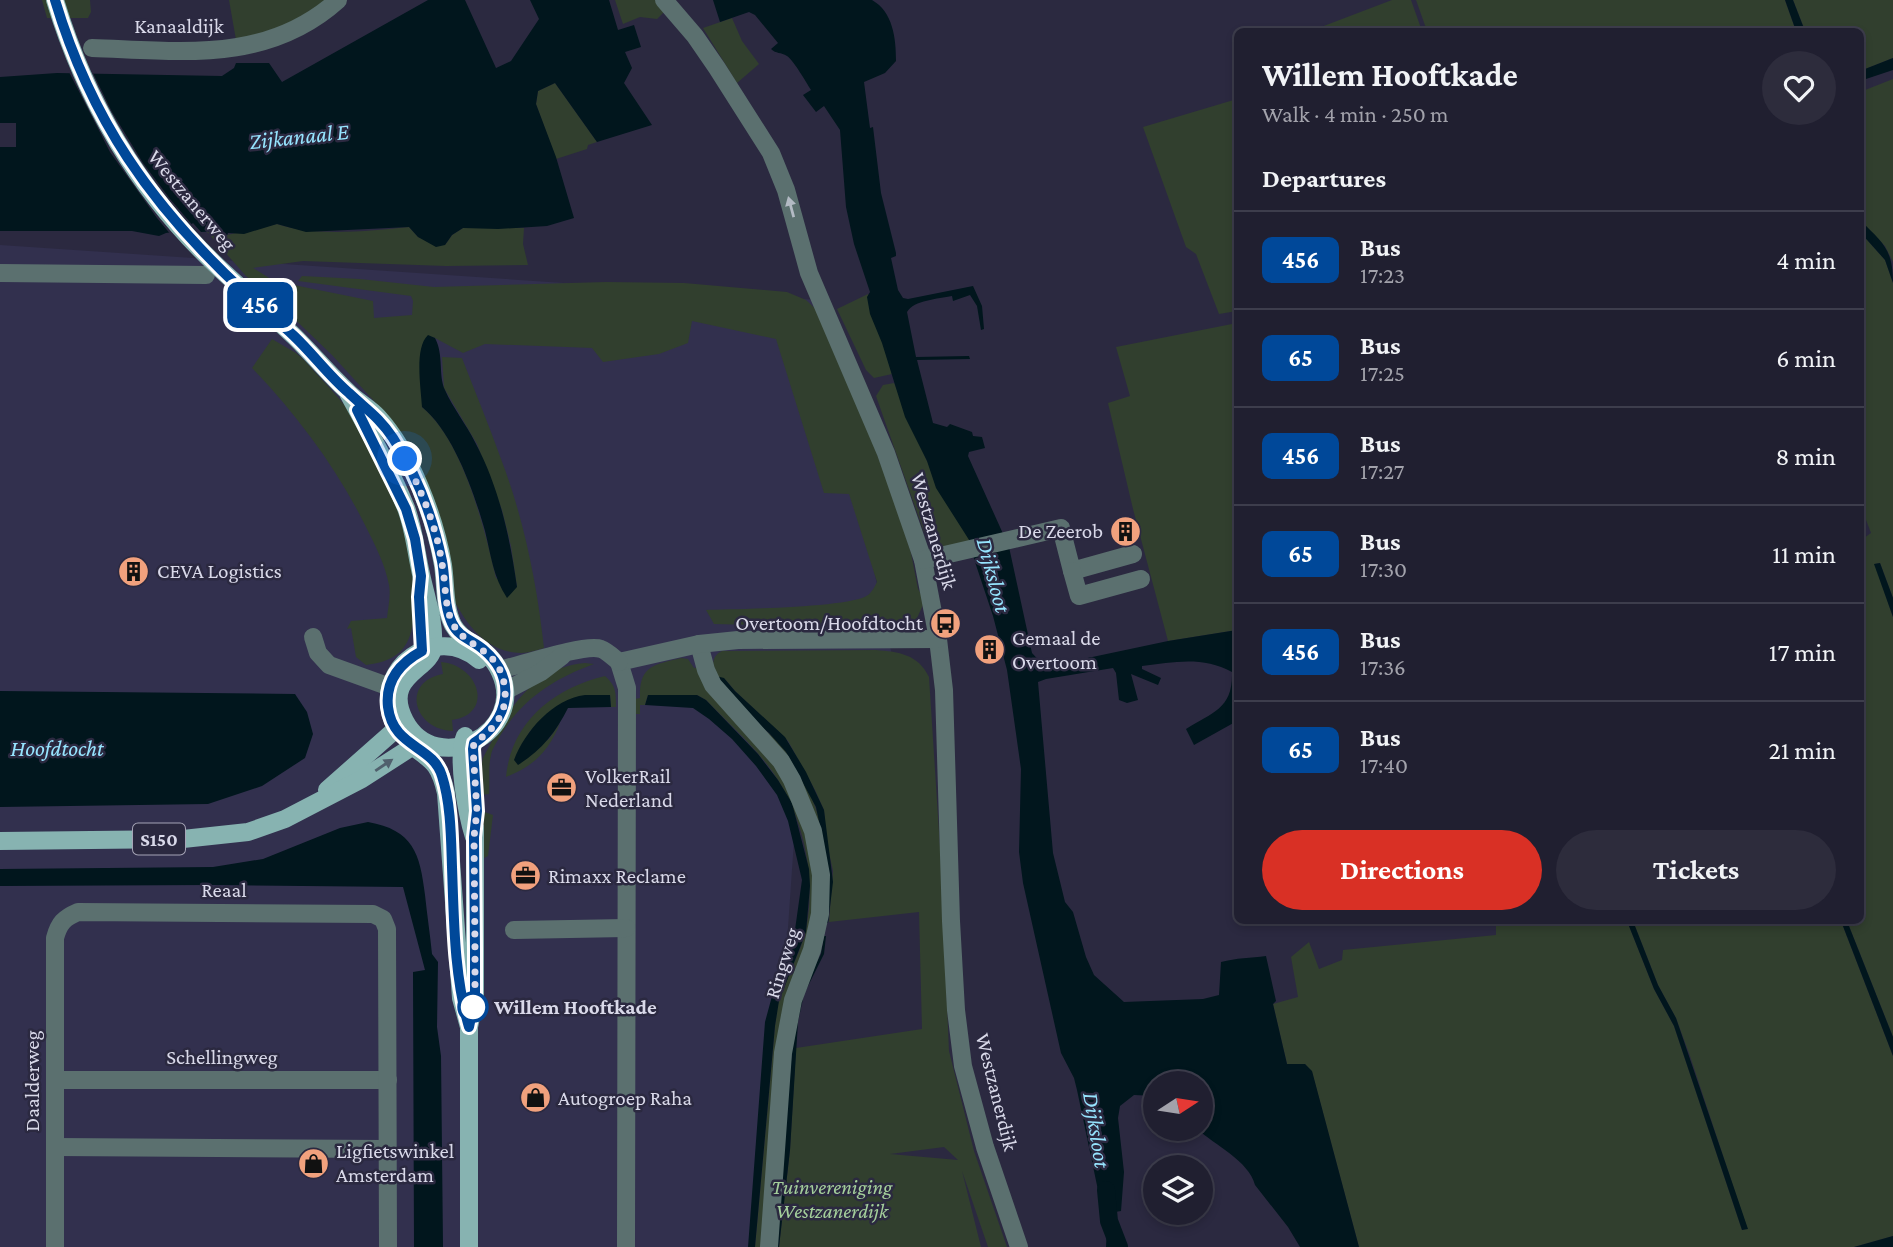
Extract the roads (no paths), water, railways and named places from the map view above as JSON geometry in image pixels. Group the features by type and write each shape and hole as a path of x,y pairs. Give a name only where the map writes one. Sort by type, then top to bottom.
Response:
{"main road":[{"name":"Westzanerweg","path":"55,0 89,90 129,163 197,247 293,335 348,393 378,417 394,439 417,481 431,519 442,562 449,616 458,632 489,655 494,671"},
{"name":"Westzanerweg","path":"348,393 406,509 415,539 421,576 419,597 428,649"},
{"path":"395,690 388,707 396,729 421,747 468,745 494,727 503,708 505,691 494,671 457,648 428,649 402,664 395,673 395,690 403,716 421,747 438,766 446,793 461,998 469,1027"},
{"path":"469,1247 469,1027 475,998 474,837 477,811 468,745 463,737 483,722 491,708 494,671"},
{"name":"S150","path":"312,804 396,729"},
{"name":"S150","path":"0,841 184,839 248,831 285,819 421,747"}],"street":[{"name":"Kanaaldijk","path":"92,48 216,51 249,47 293,31 338,0"},
{"name":"Westzanerdijk","path":"664,0 718,68 771,153 786,190 809,273 886,453 923,560 938,639 947,754 956,1010 963,1066 985,1147 1019,1247"},
{"path":"0,273 206,275"},
{"path":"923,560 1061,528 1079,596 1141,579"},
{"path":"1072,570 1133,554"},
{"path":"313,637 318,653 329,665 395,690"},
{"path":"619,662 699,643 738,640 938,639"},
{"name":"Ringweg","path":"699,643 713,685 781,761 792,780 813,831 821,874 820,914 812,950 793,1000 783,1053 769,1247"},
{"path":"494,671 534,658 590,648 602,649 619,662 627,688 625,1247"},
{"path":"505,691 541,672 565,654"},
{"name":"Reaal","path":"65,918 78,912 91,912 373,914 383,919 387,929 388,1080"},
{"name":"Daalderweg","path":"55,1247 55,938 58,927 65,918"},
{"path":"514,930 626,928"},
{"name":"Schellingweg","path":"55,1080 388,1080"},
{"path":"388,1080 388,1247"},
{"path":"55,1147 387,1149"}],"water":[{"name":"Zijkanaal E","path":"428,0 465,0 496,68 511,61 539,19 530,0 609,0 618,30 634,25 641,47 625,52 632,68 624,83 652,125 597,142 555,83 538,91 536,104 556,157 574,218 547,226 463,228 452,235 445,245 436,247 418,237 409,227 306,232 277,224 244,234 228,233 222,240 220,231 201,232 193,223 185,230 159,236 132,231 0,231 0,77 57,73 222,76 234,68 236,63 269,63 282,82"},
{"path":"713,0 872,0 885,11 889,19 894,35 896,61 885,73 864,82 881,193 896,253 896,256 891,258 898,290 903,298 908,299 973,286 982,306 984,329 981,330 977,306 970,295 953,301 952,296 927,301 915,305 907,312 916,357 969,356 970,359 917,360 933,423 947,427 950,424 972,432 973,436 982,437 985,448 969,452 968,456 1009,547 1032,653 1045,667 1168,641 1234,630 1234,723 1194,745 1186,729 1220,708 1229,694 1232,672 1221,667 1199,662 1142,666 1142,669 1161,678 1158,685 1131,674 1138,700 1127,703 1119,700 1113,668 1038,682 1053,853 1065,902 1073,912 1094,975 1124,1002 1203,999 1219,995 1221,962 1266,956 1276,1001 1273,1004 1287,1064 1305,1064 1312,1071 1359,1247 1300,1247 1255,1185 1246,1168 1213,1141 1213,1071 1143,1071 1143,1095 1134,1095 1120,1106 1118,1118 1124,1172 1121,1211 1103,1214 1077,1090 1061,1053 1023,883 1019,852 1021,769 1007,670 993,616 971,543 936,488 927,461 905,417 870,314 867,297 870,292 854,244 846,207 840,130 824,106 816,112 803,95 811,90 800,72 785,55 771,49 778,43 755,15 749,12 720,22"},
{"path":"1785,0 1793,0 1804,28 1795,28"},
{"path":"1893,58 1893,70 1864,80 1864,69"},
{"path":"1864,224 1889,254 1893,283 1885,260 1864,236"},
{"path":"428,335 435,338 438,344 445,390 475,442 497,494 517,587 507,598 495,574 485,531 461,464 443,431 422,407 420,358"},
{"path":"1880,563 1893,598 1893,617 1874,564"},
{"path":"716,676 724,678 785,737 824,810 833,882 828,923 825,922 829,871 816,807 786,752 746,713"},
{"name":"Hoofdtocht","path":"0,691 295,694 307,712 313,734 305,758 262,786 208,804 0,807"},
{"path":"585,695 610,695 611,707 568,708 548,740 518,765 514,760 519,749 542,718 562,703"},
{"path":"648,695 697,695 706,700 758,754 792,803 809,869 806,932 779,1001 775,1026 755,1247 748,1247 765,1022 781,963 793,944 802,880 788,821 777,795 756,766 732,739 693,708 645,705"},
{"path":"368,822 395,831 412,846 417,856 423,880 432,954 438,962 437,1027 441,1056 443,1247 414,1247 413,972 425,970 403,887 0,886 0,869 213,867 263,859 340,828"},
{"path":"1628,924 1634,924 1658,985 1676,1018 1748,1229 1742,1230 1674,1026 1654,989"},
{"path":"1842,924 1848,924 1893,1037 1893,1056"},
{"path":"824,936 824,954 804,994 798,1022 790,1150 779,1247 776,1247 794,1025 808,980 821,954"},
{"path":"1117,1224 1124,1247 1106,1247 1107,1226"},
{"path":"1893,1236 1893,1247 1854,1247"}],"waterway":[{"name":"Dijksloot","path":"1106,1190 1109,1221 1119,1247"}],"place":[{"name":"De Zeerob","path":"1126,531"},
{"name":"CEVA Logistics","path":"134,571"},
{"name":"Overtoom/Hoofdtocht","path":"946,623"},
{"name":"Gemaal de Overtoom","path":"989,650"},
{"name":"VolkerRail Nederland","path":"562,788"},
{"name":"Rimaxx Reclame","path":"525,876"},
{"name":"Willem Hooftkade","path":"473,1007"},
{"name":"Autogroep Raha","path":"535,1098"},
{"name":"Ligfietswinkel Amsterdam","path":"313,1163"}],"park label":[{"name":"Tuinvereniging Westzanerdijk","path":"832,1199"}]}
